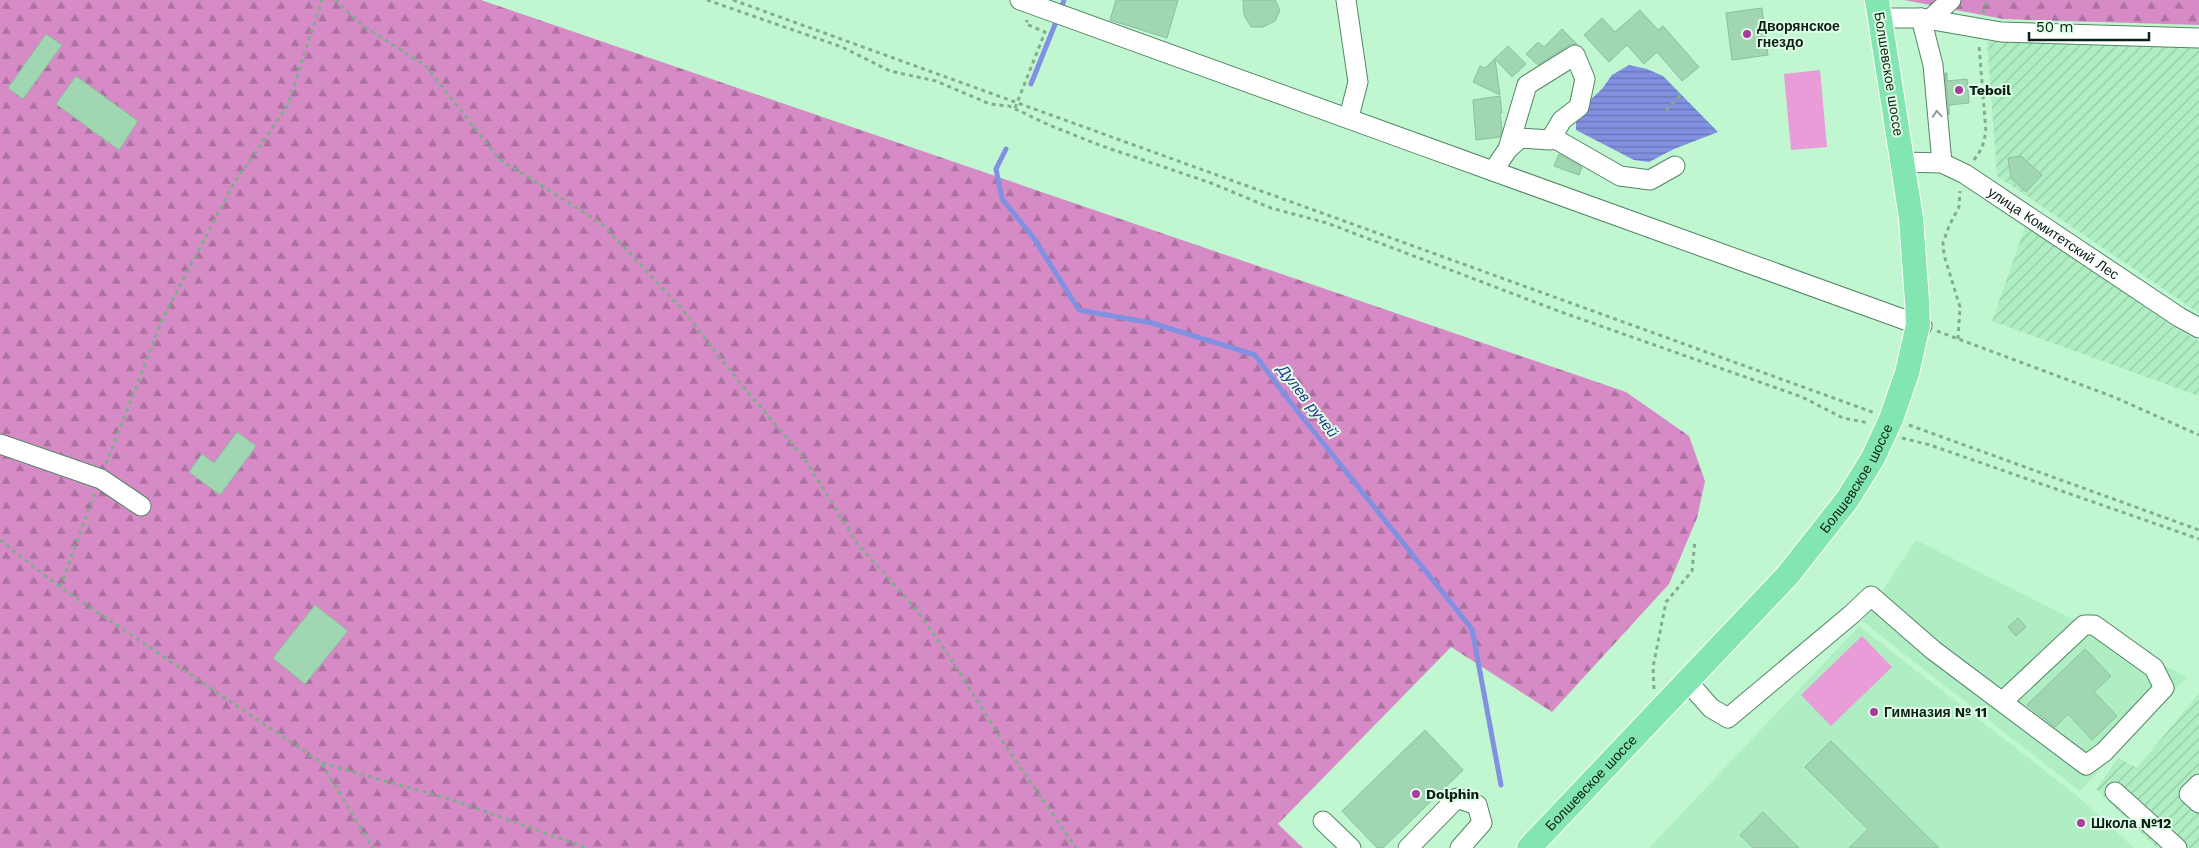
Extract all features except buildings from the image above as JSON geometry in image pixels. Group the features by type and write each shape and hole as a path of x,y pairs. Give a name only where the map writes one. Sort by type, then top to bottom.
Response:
{"main road":[{"name":"Болшевское шоссе","path":"1539,845 1656,715 1787,576 1847,500 1873,458 1887,426 1907,373 1920,325 1914,247 1878,9"}],"street":[{"path":"1020,0 1349,117 1745,264 1920,325"},
{"path":"1346,0 1358,82 1349,117"},
{"path":"1925,19 1951,0"},
{"path":"1878,9 2001,32 2199,38"},
{"path":"1925,19 1934,65 1942,163"},
{"path":"1493,171 1508,149 1520,138 1550,140 1562,120 1579,107 1585,79 1575,55 1527,85 1508,149"},
{"path":"1552,137 1620,176 1650,180 1675,166"},
{"name":"улица Комитетский Лес","path":"1902,162 1942,163 1965,174 2054,225 2179,318 2199,328"},
{"path":"0,444 101,479 141,506"},
{"path":"1688,682 1711,708 1728,718 1871,596 1933,650 2002,702 2086,765 2104,752 2164,688 2154,668 2094,625 2084,625 2002,702"},
{"path":"2199,784 2189,794 2199,803"},
{"path":"2115,792 2177,848"},
{"path":"1408,848 1456,798 1477,805 1482,823 1460,848"},
{"path":"1323,821 1351,848"}],"path":[{"path":"60,587 163,318 234,183 287,107 322,0"},
{"path":"335,0 362,25 426,66 498,159 601,223 682,308 741,384 804,458 857,543 914,608 1076,848"},
{"path":"707,0 842,47 890,71 936,81 990,104 1015,108 1049,125 1102,146 1211,183 1271,208 1327,223 1561,312 1802,397 1843,418 1887,426 1930,445 2199,539"},
{"path":"732,0 1017,103 1887,426 2199,530"},
{"path":"1015,108 1045,32"},
{"path":"1974,162 1982,148 1986,132 1979,44"},
{"path":"1666,110 1681,94"},
{"path":"1958,339 1960,307 1944,255 1943,243 1959,206"},
{"path":"1920,325 2114,397 2199,435"},
{"path":"0,540 60,587 322,764 456,801 587,848"},
{"path":"1656,715 1653,667 1666,602 1692,571 1695,540"},
{"path":"322,764 373,848"}],"shaded area":[{"path":"1987,41 2199,47 2199,313 1997,176"},
{"path":"1820,70 1827,147 1791,150 1784,74"},
{"path":"2025,227 2057,245 2175,328 2199,341 2199,396 1992,321"},
{"path":"1916,540 2187,677 2080,791 1862,621"},
{"name":"Гимназия № 11","path":"1859,626 2080,798 2134,848 1649,848"},
{"path":"1862,636 1892,667 1831,726 1801,695"},
{"path":"2199,693 2199,848 2157,848 2096,789 2118,758 2137,768"}],"green space":[{"path":"0,0 481,0 1626,392 1689,436 1705,481 1697,518 1669,584 1552,712 1451,647 1278,824 1303,848 0,848"},
{"path":"1904,0 2199,0 2199,25 2003,19"}],"water":[{"path":"1629,65 1647,69 1663,76 1718,132 1674,149 1649,162 1634,160 1576,130 1576,113 1602,89 1612,75"}],"waterway":[{"name":"Дулев ручей","path":"1061,9 1064,0"},
{"name":"Дулев ручей","path":"1031,84 1058,17"},
{"name":"Дулев ручей","path":"1006,149 996,169 1002,199 1033,237 1079,310 1152,323 1255,355 1291,403 1472,629 1501,785"}],"place":[{"name":"Дворянское гнездо","path":"1747,34"},
{"name":"Teboil","path":"1959,90"},
{"name":"Гимназия № 11","path":"1874,712"},
{"name":"Dolphin","path":"1416,794"},
{"name":"Школа №12","path":"2081,823"}]}
